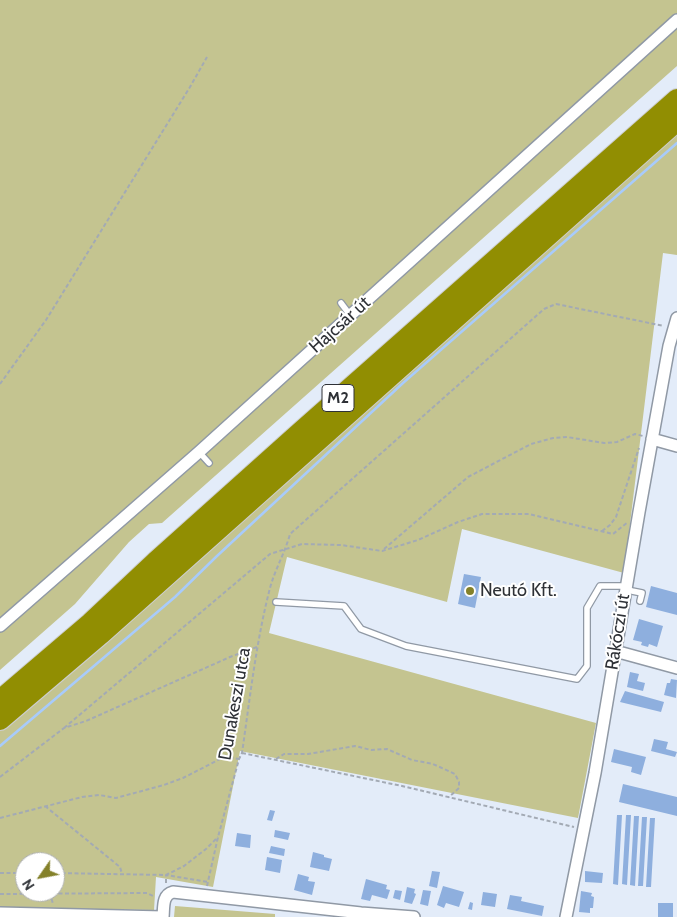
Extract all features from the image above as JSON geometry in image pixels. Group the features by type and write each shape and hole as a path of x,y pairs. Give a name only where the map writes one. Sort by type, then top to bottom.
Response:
{"highway":[{"name":"M2","path":"0,700 90,623 299,433 677,99"},
{"name":"M2","path":"0,720 100,635 677,121"}],"street":[{"name":"Hajcsár út","path":"0,626 199,452 677,20"},
{"name":"Rákóczi út","path":"566,917 584,831 639,512 649,438 673,347 676,323"},
{"path":"649,438 677,446"},
{"path":"615,651 677,668"},
{"path":"0,913 51,916 163,917 164,900 169,893 173,892 361,915 414,917"}],"lane":[{"path":"341,303 350,315"},
{"path":"199,452 209,463"},
{"path":"276,602 344,606 361,629 406,646 577,679 587,666 587,608 600,586 626,587 632,591 642,593 640,601"}],"path":[{"path":"0,384 46,320 207,57"},
{"name":"Dunakeszi utca","path":"205,896 218,837 239,758 242,754 257,647 270,586 290,534 544,308 556,304 676,323"},
{"path":"382,550 468,478 531,444 553,438 566,437 604,443 617,442 635,434 649,438"},
{"path":"601,531 610,525 616,517 641,443 649,438"},
{"path":"0,777 64,728 270,554 302,544 341,545 382,550 418,540 458,522 482,514 529,514 613,534 639,512"},
{"path":"64,728 86,721 230,657 257,647"},
{"path":"274,760 284,754 308,754 355,746 371,750 387,749 412,760 433,764 455,774 459,782 458,788 448,797"},
{"path":"242,754 402,786 584,831"},
{"path":"0,818 82,796 99,795 116,798 183,778 209,763 224,758 239,758"},
{"path":"45,806 120,867 122,874"},
{"path":"166,875 184,866 206,850 218,837"},
{"path":"0,873 15,873"},
{"path":"65,873 166,875 208,882"},
{"path":"0,894 147,893 164,900"}],"green space":[{"path":"0,0 677,0 677,66 162,523 149,524 129,542 75,604 0,670"},
{"path":"677,134 677,255 663,253 624,573 462,529 447,602 287,557 269,633 596,723 578,818 240,751 213,887 156,877 154,910 0,908 0,725"},
{"path":"175,906 275,914 275,917 174,917"}],"building":[{"name":"Neutó Kft.","path":"464,574 481,577 475,608 458,604"},
{"path":"651,586 677,593 677,615 646,607"},
{"path":"639,619 663,626 657,647 649,644 648,647 641,645 642,642 633,640"},
{"path":"630,672 639,674 637,681 645,683 643,691 627,687"},
{"path":"671,679 677,680 676,698 664,695 667,683 670,683"},
{"path":"625,691 664,702 661,712 620,702"},
{"path":"654,739 668,742 666,749 677,752 675,757 651,751"},
{"path":"614,749 646,757 641,775 631,772 632,767 611,762"},
{"path":"623,784 677,797 677,816 619,802"},
{"path":"270,810 275,811 272,821 267,820"},
{"path":"617,815 622,815 618,885 613,884"},
{"path":"626,815 631,815 627,885 622,884"},
{"path":"634,816 639,816 635,886 630,885"},
{"path":"642,817 647,817 643,886 638,886"},
{"path":"650,818 655,818 651,887 646,887"},
{"path":"275,830 290,833 288,840 274,837"},
{"path":"237,833 251,835 250,848 235,846"},
{"path":"271,846 285,849 284,856 269,853"},
{"path":"313,852 332,859 329,871 310,867"},
{"path":"267,857 282,860 280,873 265,870"},
{"path":"432,871 440,872 437,888 429,886"},
{"path":"585,871 603,873 602,883 585,882"},
{"path":"298,874 309,877 308,881 315,882 312,895 294,890"},
{"path":"366,879 387,885 386,889 390,890 387,899 372,895 370,901 361,899"},
{"path":"443,886 464,892 459,907 446,903 444,908 437,905"},
{"path":"407,887 415,889 414,893 416,894 412,904 404,902"},
{"path":"395,890 402,891 400,900 393,898"},
{"path":"423,890 431,891 428,906 420,904"},
{"path":"581,891 592,893 591,896 594,897 593,908 590,908 590,913 579,912"},
{"path":"483,892 497,894 495,907 481,905"},
{"path":"510,895 522,897 521,901 544,906 542,916 507,909"},
{"path":"470,902 473,903 472,910 468,909"},
{"path":"658,903 673,903 673,917 658,917"}],"waterway":[{"path":"0,746 175,597 403,383 677,143"}],"place":[{"name":"Neutó Kft.","path":"470,591"}]}
